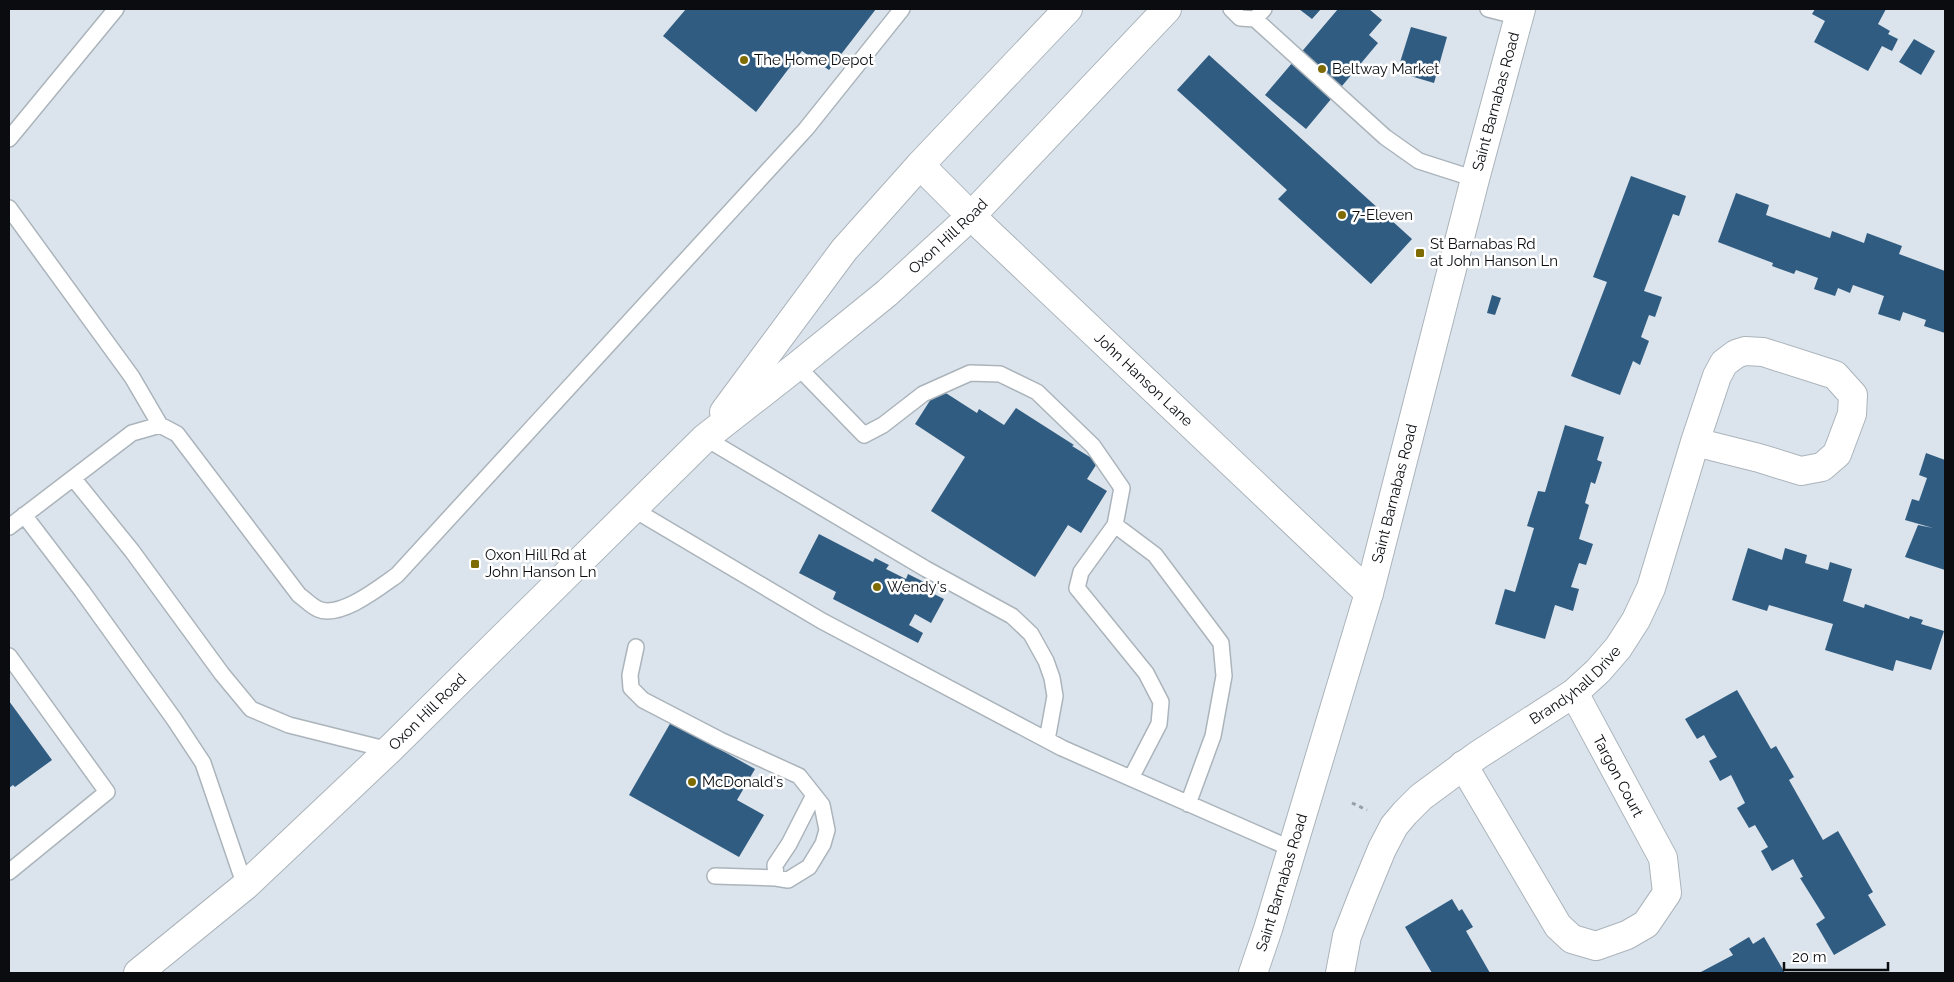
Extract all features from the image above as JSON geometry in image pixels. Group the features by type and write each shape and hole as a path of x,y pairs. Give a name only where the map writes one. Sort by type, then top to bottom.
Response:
{"main road":[{"name":"Oxon Hill Road","path":"705,438 844,250 920,165 1068,9"},
{"name":"Oxon Hill Road","path":"138,973 244,886 389,750 705,438 887,293 971,216 1167,9"},
{"name":"Saint Barnabas Road","path":"1253,973 1369,594 1475,179 1520,13"},
{"name":"John Hanson Lane","path":"920,165 971,216 1369,594"},
{"name":"Brandyhall Drive","path":"1340,973 1350,928 1382,849 1394,826 1421,797 1463,766 1574,693 1598,671 1618,648 1636,620 1647,596 1664,546 1695,442 1721,368 1731,358 1744,351 1763,352 1835,375 1853,394 1852,414 1837,454 1822,467 1801,471 1695,442"},
{"name":"Targon Court","path":"1463,766 1558,926 1572,939 1596,946 1627,935 1646,924 1666,893 1662,858 1574,693"}],"lane":[{"path":"9,139 116,9"},
{"path":"9,208 132,377 160,425 177,434 299,595 319,610 337,610 367,596 397,575 806,129 902,9"},
{"path":"1231,9 1240,18 1260,14 1385,137 1419,161 1475,179"},
{"path":"1488,9 1520,13"},
{"path":"797,366 864,434 883,425 923,394 970,373 1000,374 1037,392 1093,446 1122,488 1115,525 1082,572 1077,588 1146,673 1161,702 1159,724 1131,778"},
{"path":"9,527 132,432 160,425"},
{"path":"705,438 926,569 1012,616 1031,634 1046,661 1052,678 1055,696 1047,740"},
{"path":"73,478 132,551 222,674 251,709 288,725 389,750"},
{"path":"633,509 822,622 1047,740 1292,849"},
{"path":"24,515 82,591 174,719 202,763 244,886"},
{"path":"1115,525 1156,555 1221,643 1224,676 1213,736 1188,804"},
{"path":"636,647 630,675 631,688 643,700 720,740 799,776 822,805 827,830 823,844 809,867 788,880 715,876"},
{"path":"9,656 107,792 9,872"},
{"path":"776,878 775,865 789,844 814,795"}],"building":[{"name":"The Home Depot","path":"686,9 876,9 829,70 802,51 756,112 663,36"},
{"path":"1299,9 1321,9 1312,19"},
{"name":"Beltway Market","path":"1338,9 1369,9 1382,20 1369,35 1378,43 1306,129 1265,95"},
{"path":"1815,9 1886,9 1878,24 1890,31 1888,34 1898,39 1892,51 1882,46 1868,71 1814,42 1825,21 1812,14"},
{"path":"1411,27 1447,37 1434,83 1397,72"},
{"path":"1914,39 1935,51 1921,75 1899,62"},
{"path":"1209,55 1412,239 1371,284 1278,199 1287,190 1177,90"},
{"path":"1631,176 1686,196 1679,216 1673,214 1644,291 1662,297 1655,317 1649,315 1641,337 1649,341 1640,365 1633,361 1620,395 1571,376 1607,282 1593,277"},
{"path":"1736,193 1769,205 1766,215 1830,238 1832,231 1864,243 1867,233 1902,246 1899,254 1945,271 1945,333 1924,326 1926,320 1903,312 1900,321 1878,314 1884,296 1853,285 1850,293 1838,288 1835,296 1814,289 1818,278 1796,270 1794,274 1772,266 1773,263 1718,242"},
{"path":"1492,295 1501,298 1495,315 1487,313"},
{"path":"938,388 977,413 979,409 1004,425 1016,408 1098,462 1087,479 1107,491 1081,533 1068,525 1035,577 931,511 965,457 915,424"},
{"path":"1565,425 1604,437 1597,460 1602,462 1595,484 1591,482 1585,503 1589,505 1579,539 1593,544 1586,565 1579,563 1571,587 1579,589 1573,611 1555,605 1545,639 1495,624 1505,589 1515,592 1534,528 1527,526 1538,491 1545,492"},
{"path":"1926,453 1945,460 1945,570 1905,557 1918,525 1933,528 1905,520 1912,499 1919,501 1927,478 1919,475"},
{"name":"Wendy's","path":"819,534 873,562 875,558 889,565 886,569 906,579 908,574 928,584 926,590 944,599 931,623 915,614 909,625 923,633 918,643 833,599 836,592 799,573"},
{"path":"1748,548 1782,560 1785,548 1807,555 1805,563 1828,570 1830,562 1852,569 1843,601 1864,608 1865,604 1909,619 1910,616 1923,620 1921,624 1944,631 1931,670 1896,660 1893,671 1825,650 1833,624 1769,605 1767,611 1732,600"},
{"path":"1737,690 1771,749 1776,746 1794,777 1789,780 1823,840 1838,831 1873,892 1868,895 1886,925 1834,955 1816,924 1825,918 1800,878 1803,877 1793,859 1772,871 1761,851 1768,847 1755,825 1749,828 1737,808 1745,803 1731,775 1720,781 1709,761 1717,757 1704,735 1697,739 1685,719"},
{"path":"9,701 52,760 15,787 13,785 9,788"},
{"name":"McDonald's","path":"671,722 755,769 737,800 764,815 739,857 629,795"},
{"path":"1452,899 1459,911 1462,909 1473,927 1466,931 1490,973 1432,973 1405,927"},
{"path":"1749,937 1753,944 1764,937 1785,973 1699,973 1733,955 1729,949"}],"place":[{"name":"The Home Depot","path":"744,60"},
{"name":"Beltway Market","path":"1322,69"},
{"name":"7-Eleven","path":"1342,215"},
{"name":"St Barnabas Rd at John Hanson Ln","path":"1420,253"},
{"name":"Oxon Hill Rd at John Hanson Ln","path":"475,564"},
{"name":"Wendy's","path":"877,587"},
{"name":"McDonald's","path":"692,782"}]}
